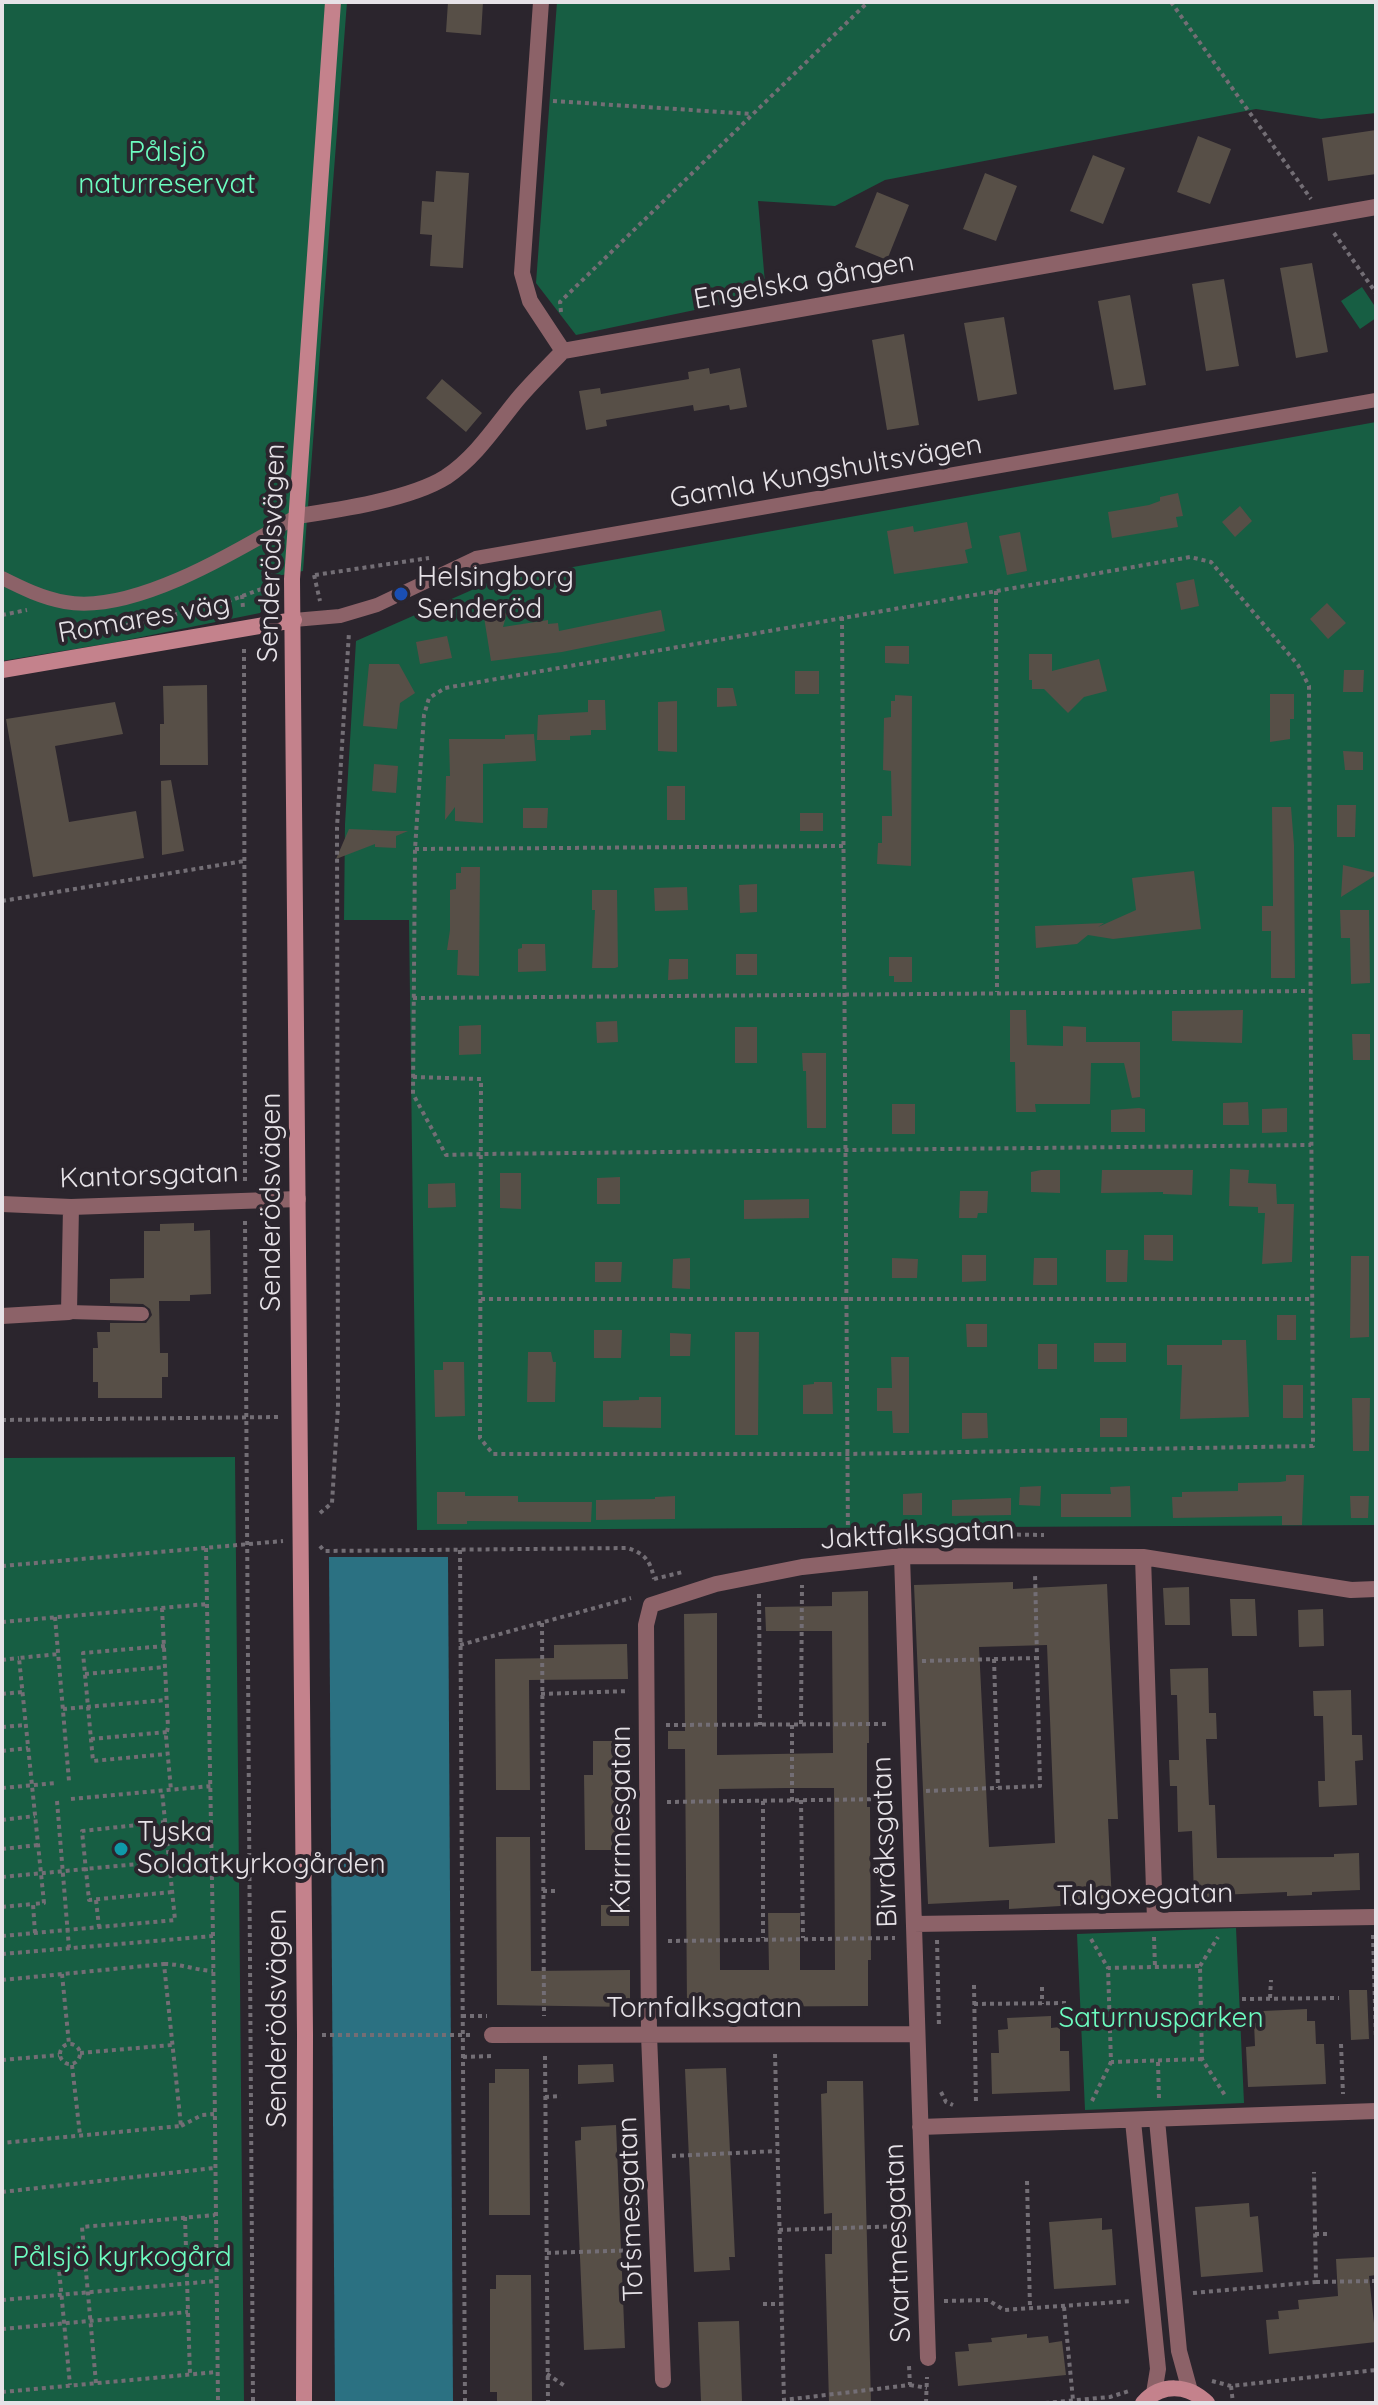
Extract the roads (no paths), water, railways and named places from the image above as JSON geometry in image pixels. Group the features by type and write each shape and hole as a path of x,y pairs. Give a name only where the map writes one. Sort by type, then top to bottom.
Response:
{"street":[{"name":"Senderödsvägen","path":"304,2403 305,2035 292,579 333,2"},
{"path":"297,516 335,511 414,491 445,477 493,434 517,400 563,351 530,301 522,273 541,2"},
{"name":"Engelska gången","path":"563,351 1376,207"},
{"name":"Romares väg","path":"2,670 294,620"},
{"name":"Kantorsgatan","path":"2,1204 71,1207 298,1199"},
{"path":"2,1316 69,1312 71,1207"},
{"name":"Jaktfalksgatan","path":"647,1598 802,1567 902,1556 1143,1557 1351,1590 1376,1589"},
{"name":"Bivråksgatan","path":"902,1556 920,2127"},
{"path":"1143,1557 1154,1920"},
{"name":"Kärrmesgatan","path":"647,1598 649,2035"},
{"name":"Talgoxegatan","path":"914,1931 936,1924 1374,1917"},
{"name":"Tornfalksgatan","path":"492,2035 917,2034"},
{"name":"Tofsmesgatan","path":"649,2035 663,2380"},
{"path":"920,2127 1376,2111"},
{"path":"1157,2120 1179,2351 1190,2391"},
{"path":"1133,2121 1158,2369 1148,2398"},
{"name":"Svartmesgatan","path":"920,2127 928,2358"},
{"path":"1148,2398 1172,2388 1190,2391 1207,2403"}],"lane":[{"name":"Gamla Kungshultsvägen","path":"294,620 340,616 377,605 476,558 1376,400"},
{"path":"2,578 34,594 67,603 99,603 131,597 187,575 297,516"},
{"path":"69,1312 142,1314"}],"water":[{"path":"329,1557 448,1557 453,2403 335,2403"}],"place":[{"name":"Helsingborg Senderöd","path":"401,594"},
{"name":"Tyska Soldatkyrkogården","path":"121,1849"}],"park label":[{"name":"Pålsjö naturreservat","path":"167,169"},
{"name":"Saturnusparken","path":"1161,2019"},
{"name":"Pålsjö kyrkogård","path":"122,2258"}]}
